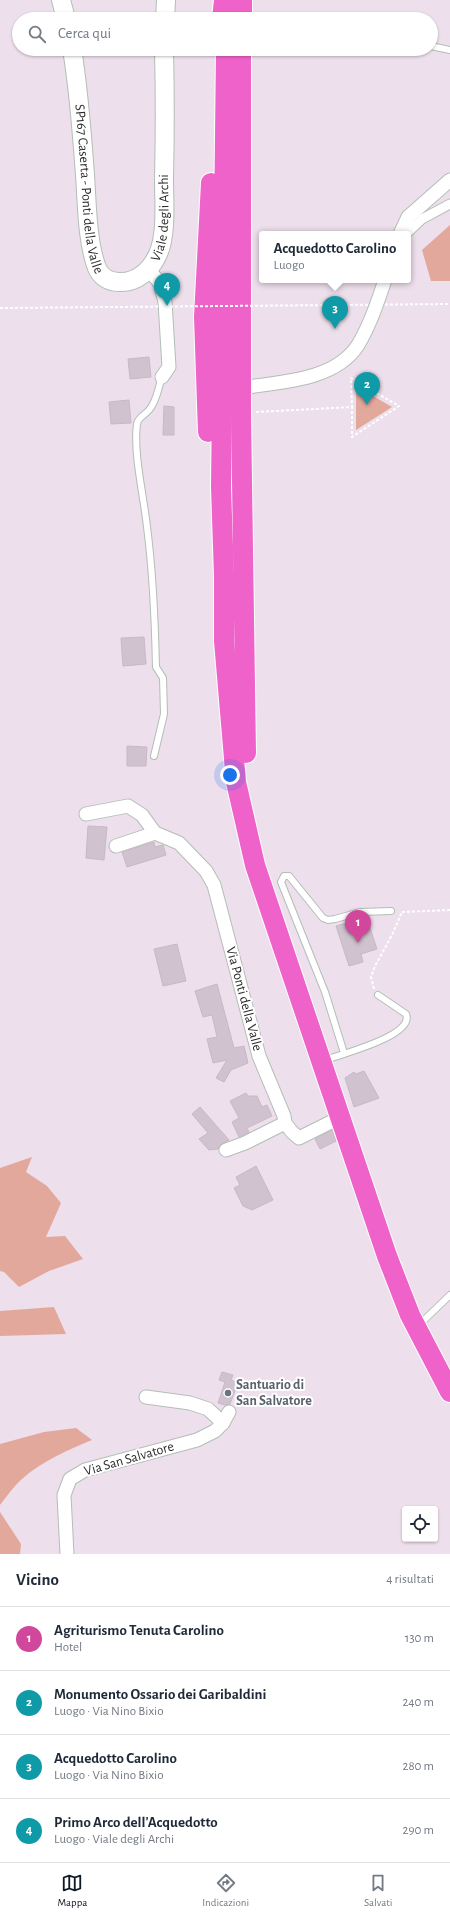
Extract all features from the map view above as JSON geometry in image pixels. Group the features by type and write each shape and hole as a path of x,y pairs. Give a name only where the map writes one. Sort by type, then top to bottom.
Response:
{"main road":[{"path":"61,0 64,12"},
{"path":"165,12 166,0"},
{"path":"223,12 225,0"},
{"path":"225,0 226,12"},
{"path":"242,0 242,12"},
{"name":"SP167 Caserta - Ponti della Valle","path":"73,56 80,103 92,243 97,268 103,277 110,281 120,282 138,277 148,269"},
{"name":"Viale degli Archi","path":"148,269 158,253 164,221 164,56"},
{"path":"220,56 204,317 210,500 236,782 248,829 255,865 387,1256 417,1328 450,1392"},
{"path":"224,641 224,576 221,487 226,56"},
{"path":"242,56 241,412 244,709 248,829"}],"street":[{"path":"401,231 408,217 450,180"},
{"path":"409,231 422,219 450,204"},
{"name":"Viale degli Archi","path":"148,269 160,283 165,302 168,368 162,377"},
{"path":"241,388 314,374 344,359 358,345 384,283"},
{"path":"86,814 128,806 142,815 155,833 116,846"},
{"name":"Via Ponti della Valle","path":"155,833 179,843 206,871 214,885 259,1056 288,1128 299,1138 341,1117"},
{"path":"226,1150 245,1143 285,1123"},
{"name":"Via San Salvatore","path":"67,1554 64,1495 70,1479 85,1470 197,1440 215,1431 226,1418 208,1409 190,1403 146,1397"}],"lane":[{"path":"438,47 450,50"},
{"path":"154,756 164,714 163,678 156,667 149,542 137,452 137,422 141,416 148,411 156,399 157,389 162,377"},
{"path":"344,1053 325,992 281,882 284,876 289,876 323,918 328,920 360,912 391,911"},
{"path":"322,1061 385,1039 401,1029 407,1023 408,1018 406,1014 378,995"},
{"path":"417,1328 450,1295"}],"path":[{"path":"0,308 450,304"},
{"path":"351,378 399,406 352,436 352,407 351,378"},
{"path":"241,412 352,407"},
{"path":"391,911 450,910"},
{"path":"378,995 372,986 371,977 402,912"}],"shaded area":[{"path":"450,225 450,281 431,281 422,250"},
{"path":"356,386 392,407 356,430"},
{"path":"32,1157 26,1172 47,1186 61,1203 46,1237 65,1236 83,1259 49,1271 19,1287 4,1272 0,1271 0,1168"},
{"path":"54,1307 66,1334 0,1336 0,1311"},
{"path":"76,1428 92,1440 47,1461 38,1467 19,1482 0,1505 0,1444 44,1432"},
{"path":"0,1512 21,1544 20,1554 0,1554"}],"building":[{"path":"149,357 151,377 130,379 128,359"},
{"path":"129,400 131,423 111,424 109,402"},
{"path":"164,406 174,407 174,435 163,435"},
{"path":"144,637 146,664 123,666 121,638"},
{"path":"127,746 147,747 146,766 127,766"},
{"path":"88,826 107,827 104,860 86,858"},
{"path":"154,842 155,847 163,845 166,855 127,867 122,852"},
{"path":"366,916 377,949 361,954 363,962 349,966 336,926 354,921 354,918"},
{"path":"177,944 186,981 163,986 154,949"},
{"path":"217,984 234,1048 244,1046 248,1063 231,1070 224,1082 216,1078 227,1060 213,1063 207,1039 217,1037 212,1015 203,1017 195,991"},
{"path":"364,1071 379,1098 354,1107 345,1078 354,1072 356,1074"},
{"path":"246,1093 248,1096 257,1096 262,1107 267,1105 272,1116 247,1128 249,1132 239,1137 232,1122 239,1118 230,1101"},
{"path":"200,1107 229,1140 220,1145 218,1149 209,1150 199,1139 208,1133 192,1114"},
{"path":"332,1130 336,1141 320,1149 315,1139"},
{"path":"256,1166 273,1200 252,1210 243,1206 234,1188 240,1185 236,1177"},
{"name":"Santuario di San Salvatore","path":"222,1372 233,1375 231,1380 238,1383 230,1404 225,1405 218,1403 225,1382 219,1380"}],"place":[{"name":"Primo Arco dell'Acquedotto","path":"167,306"},
{"name":"Acquedotto Carolino","path":"335,329"},
{"name":"Monumento Ossario dei Garibaldini","path":"367,405"},
{"name":"Agriturismo Tenuta Carolino","path":"358,943"},
{"name":"Santuario di San Salvatore","path":"228,1393"}]}
